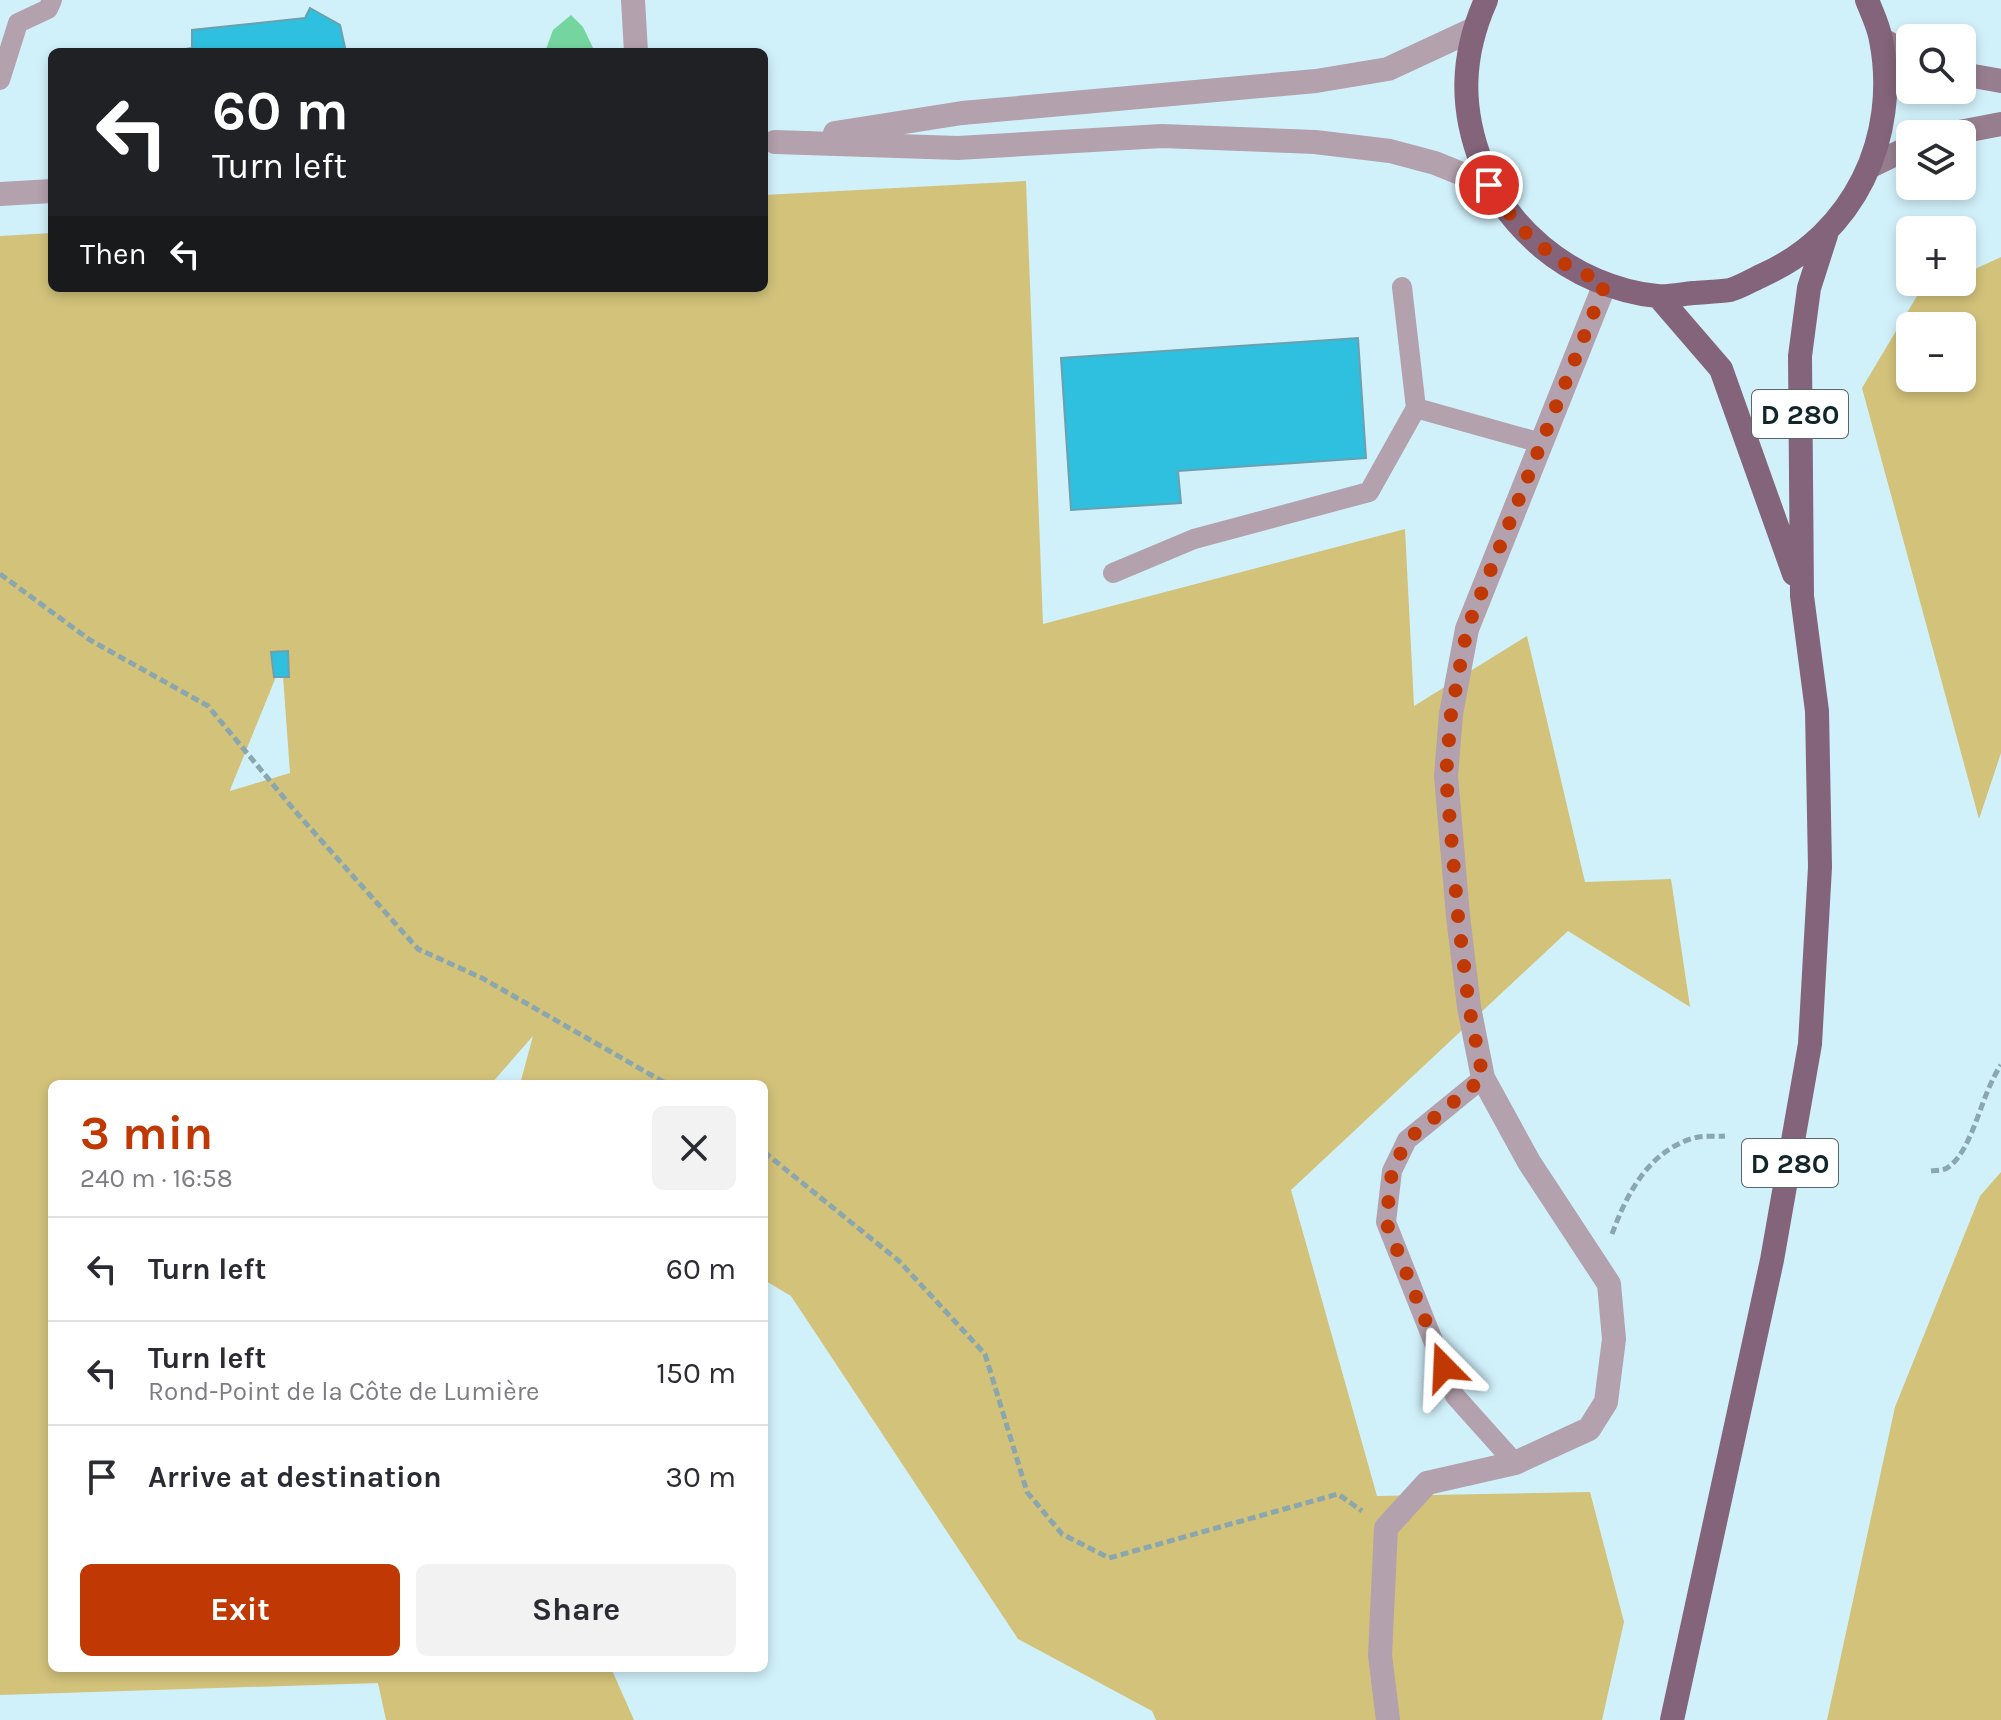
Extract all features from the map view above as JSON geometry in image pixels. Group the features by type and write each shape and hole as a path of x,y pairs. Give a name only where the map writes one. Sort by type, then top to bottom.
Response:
{"main road":[{"path":"1486,0 1472,30 1465,83 1471,136 1489,185 1519,227 1559,261 1605,284 1658,296 1731,289 1790,263 1826,235 1838,221 1871,166 1886,103 1881,39 1867,0"},
{"path":"1881,39 1896,47"},
{"path":"1976,77 2001,81"},
{"path":"1976,129 2001,124"},
{"path":"1871,166 1896,154"},
{"name":"D 280","path":"1672,1720 1772,1260 1810,1044 1820,852 1817,711 1802,596 1800,356 1809,288 1826,235"},
{"name":"D 280","path":"1658,296 1721,369 1802,596"}],"street":[{"path":"633,0 636,48"},
{"path":"770,143 962,113 1316,81 1388,69 1472,30"},
{"path":"770,143 958,148 1162,136 1285,140 1390,151 1435,163 1489,185"},
{"path":"0,194 48,191"},
{"path":"1388,1720 1380,1655 1386,1528 1427,1483 1515,1463 1589,1429 1606,1402 1614,1339 1609,1284 1529,1162 1483,1078 1469,1007 1446,776 1451,714 1467,629 1605,284"}],"lane":[{"path":"0,80 9,20 48,9 52,0"},
{"path":"1113,573 1194,539 1369,492 1416,408 1402,287"},
{"path":"1416,408 1541,443"},
{"path":"1483,1078 1407,1140 1392,1171 1386,1222 1455,1396 1515,1463"}],"path":[{"path":"0,574 90,640 208,706 295,811 418,949 482,978 660,1080"},
{"path":"1931,1171 1950,1166 1967,1143 1990,1081 2001,1065"},
{"path":"1599,1267 1638,1178 1661,1154 1695,1137 1725,1136"},
{"path":"768,1155 899,1261 985,1354 1027,1492 1062,1534 1109,1558 1338,1494 1386,1528"}],"shaded area":[{"path":"571,15 583,27 593,48 546,48 553,30"},
{"path":"1026,181 1043,624 1405,529 1414,706 1527,636 1585,882 1671,879 1690,1007 1568,931 1291,1190 1377,1496 1590,1492 1624,1622 1602,1720 1156,1720 1152,1711 1018,1639 791,1296 768,1282 768,1080 521,1080 533,1036 494,1080 48,1080 48,1672 613,1672 634,1720 386,1720 378,1683 0,1695 0,236 48,233 48,292 768,292 768,195","holes":["282,662 290,773 230,791"]},
{"path":"2001,257 2001,753 1979,819 1862,388 1896,331 1896,392 1976,392 1976,312 1907,312 1917,296 1976,296 1976,269"},
{"path":"2001,1172 2001,1720 1827,1720 1895,1407 1980,1196"}],"building":[{"path":"310,8 340,25 345,48 192,48 192,30 305,18"},
{"path":"1358,338 1366,458 1178,471 1181,503 1071,510 1061,358"},
{"path":"288,651 289,677 274,677 271,652"}],"route":[{"path":"1444,1367 1386,1222 1392,1171 1407,1140 1483,1078 1469,1007 1458,916 1446,776 1451,714 1467,629 1605,284 1559,261 1519,227 1489,185"}]}
